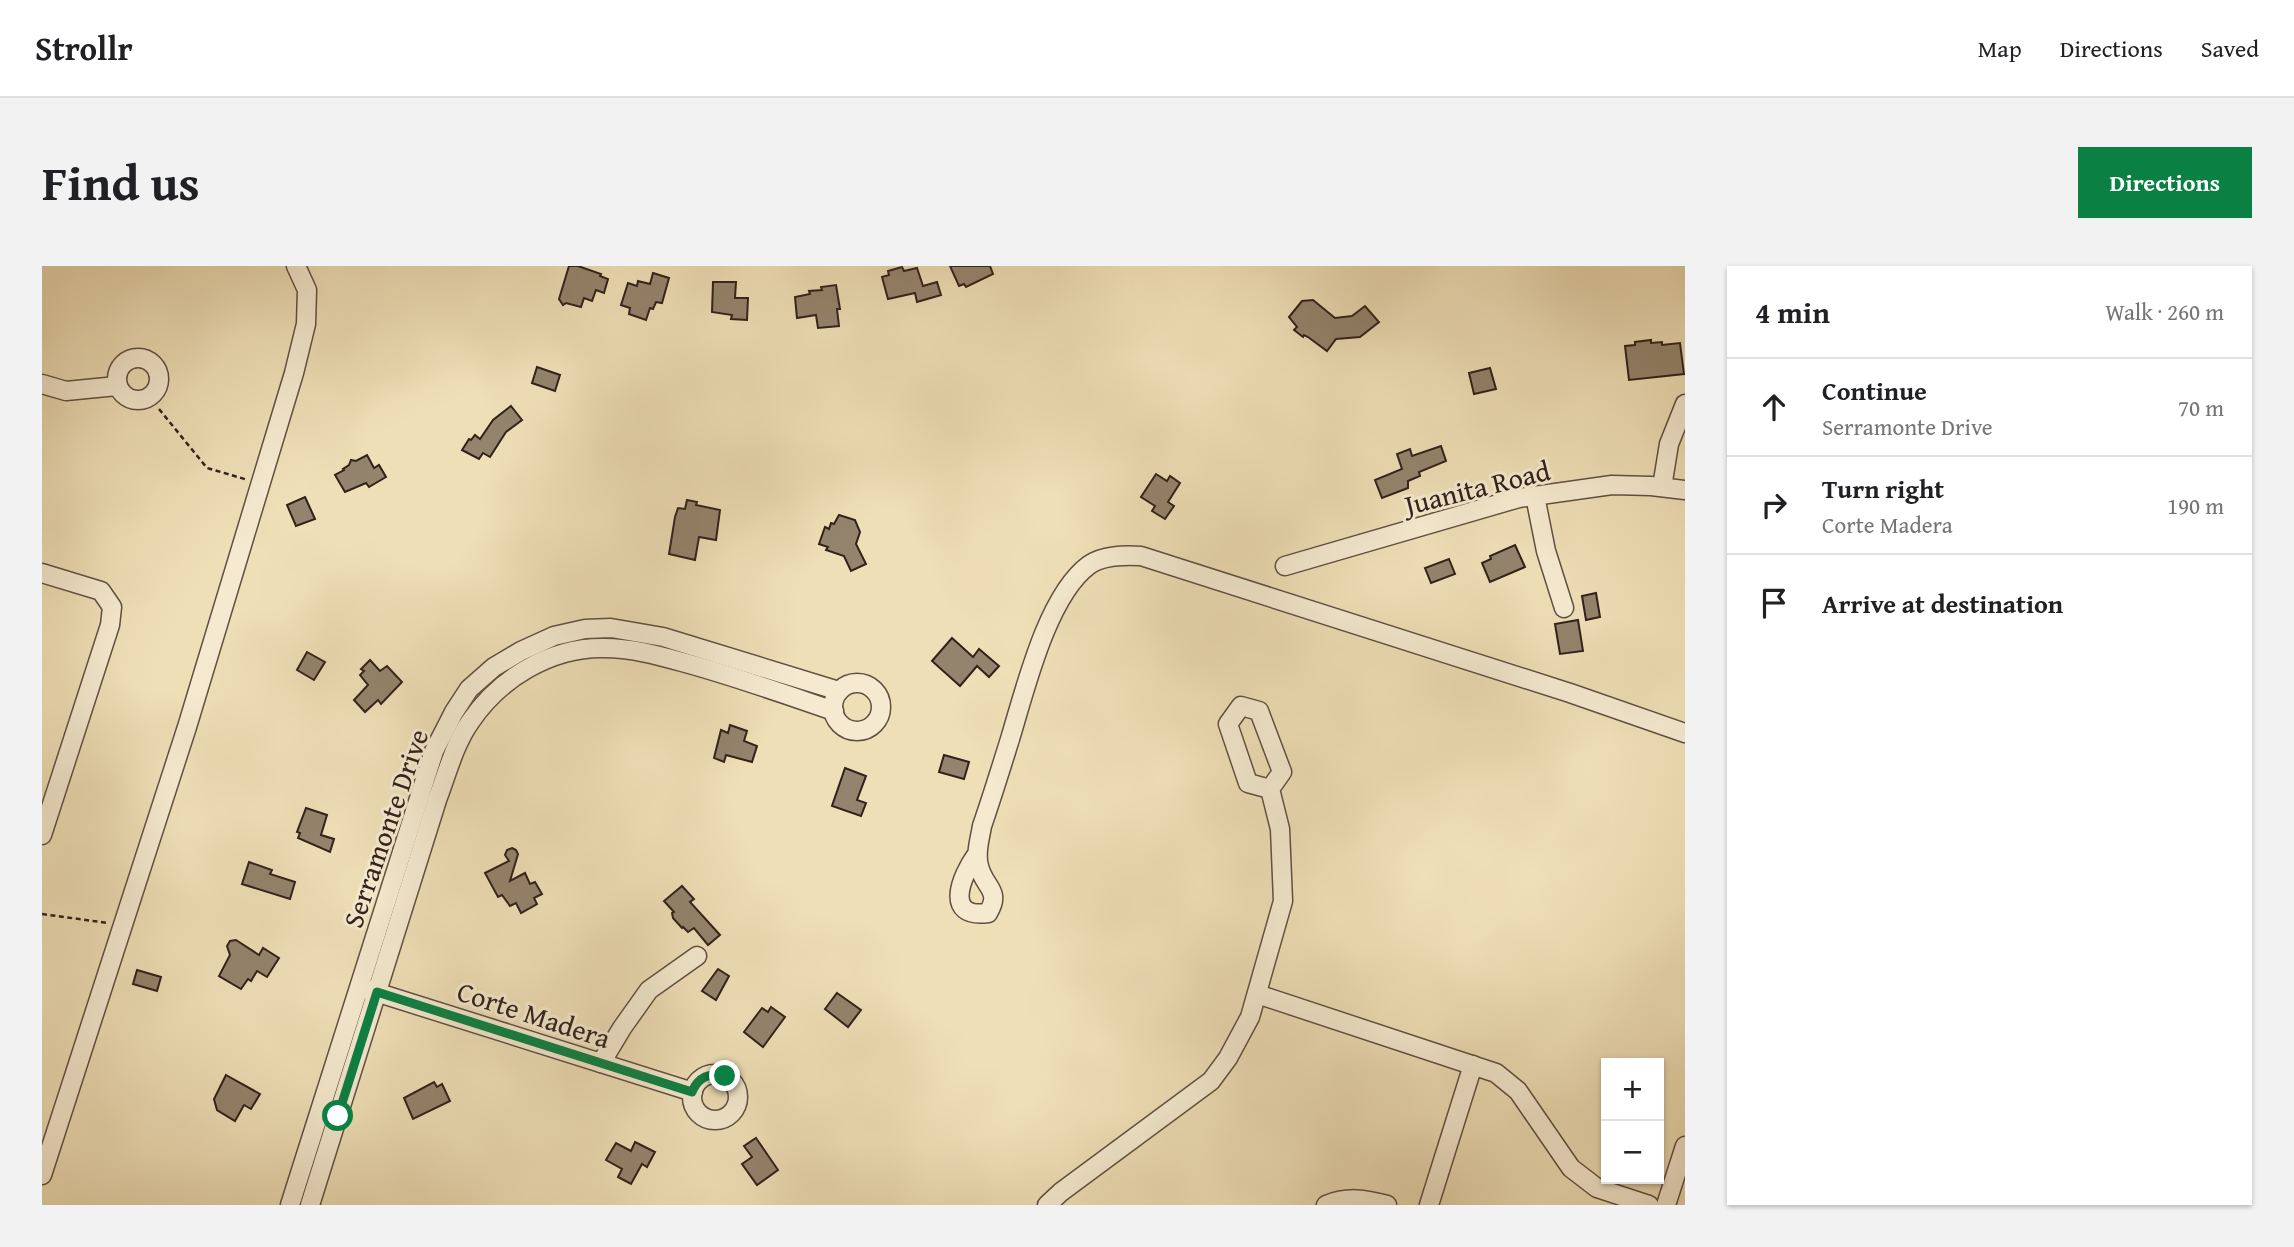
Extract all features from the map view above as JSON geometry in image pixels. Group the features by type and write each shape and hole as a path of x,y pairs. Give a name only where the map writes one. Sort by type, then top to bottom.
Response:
{"street":[{"path":"42,1175 187,727 294,373 306,324 307,290 296,266"},
{"path":"42,384 66,391 117,386"},
{"path":"1662,487 1669,444 1685,404"},
{"name":"Juanita Road","path":"1285,566 1519,498 1612,485 1685,490"},
{"path":"1535,496 1546,551 1564,608"},
{"path":"977,854 982,826 1046,628 1067,589 1084,569 1112,556 1141,556 1570,693 1685,733"},
{"path":"42,573 101,591 112,607 110,625 42,835"},
{"name":"Serramonte Drive","path":"290,1205 368,989 458,744 484,702 507,682 534,665 569,652 603,648 713,661 839,691 853,683 869,686 879,697 880,713 872,726 856,730 842,725 834,711 713,661 663,637 611,628 585,629 544,641 494,667 469,689 433,751 419,794 368,989 310,1205"},
{"path":"544,641 550,659"},
{"path":"834,711 839,691"},
{"path":"1047,1205 1211,1081 1228,1058 1250,1017 1283,901 1280,829 1270,789"},
{"path":"419,794 437,800"},
{"path":"601,1063 649,990 697,956"},
{"name":"Corte Madera","path":"368,989 692,1092"},
{"path":"1257,994 1496,1073 1518,1091 1571,1168 1597,1188 1649,1205"},
{"path":"1429,1205 1474,1065"},
{"path":"1666,1205 1685,1146"},
{"path":"1326,1205 1337,1200 1361,1198 1387,1205"}],"path":[{"path":"159,409 207,468 260,484"},
{"path":"42,914 121,927"}],"building":[{"path":"569,266 578,266 608,279 604,293 596,290 592,301 584,298 581,307 566,303 563,305 559,299"},
{"path":"950,266 990,266 993,274 966,287 964,284 959,286"},
{"path":"902,267 904,271 917,268 923,286 937,282 941,295 917,302 915,293 888,299 882,277 889,275 888,271"},
{"path":"653,273 669,278 662,303 656,302 653,309 650,308 646,320 629,314 630,308 621,305 628,283 637,286 638,281 650,284"},
{"path":"713,282 736,282 735,298 748,298 747,320 731,319 732,315 712,312"},
{"path":"836,285 840,309 837,309 839,326 818,328 816,315 797,318 795,297 810,294 809,291 822,290 821,287"},
{"path":"1313,300 1335,318 1352,316 1365,306 1379,322 1360,337 1336,339 1327,351 1294,330 1297,327 1289,317 1302,301"},
{"path":"1651,340 1651,343 1662,342 1662,345 1680,343 1684,374 1629,380 1625,346"},
{"path":"537,367 560,375 555,391 532,383"},
{"path":"1490,368 1496,389 1474,394 1469,373"},
{"path":"511,406 522,420 506,432 490,457 483,453 479,459 462,450 475,435 480,439 493,420"},
{"path":"1441,446 1446,461 1419,472 1420,476 1408,481 1408,488 1382,498 1375,480 1402,469 1397,454 1410,449 1412,456"},
{"path":"367,455 374,468 379,465 386,477 369,487 366,483 345,492 335,475 344,470 351,460 356,461"},
{"path":"1156,474 1167,481 1170,476 1180,483 1168,502 1174,506 1165,519 1152,511 1155,506 1141,497"},
{"path":"305,497 315,519 296,526 287,505"},
{"path":"687,500 697,502 696,505 720,510 716,540 699,537 695,560 669,554 678,508 685,509"},
{"path":"839,515 855,520 860,532 856,544 866,564 851,571 844,556 826,550 828,547 819,544 825,527 829,529"},
{"path":"1515,545 1525,567 1490,582 1482,563 1491,559 1490,556"},
{"path":"1449,559 1455,574 1431,583 1425,568"},
{"path":"1596,593 1600,617 1586,620 1582,596"},
{"path":"1578,620 1583,651 1560,654 1555,624"},
{"path":"952,638 973,657 979,649 999,666 989,677 977,666 960,686 932,661"},
{"path":"307,652 325,662 314,680 297,670"},
{"path":"370,660 380,671 387,666 402,682 381,704 378,700 365,712 354,700 368,685 360,675 364,671 361,669"},
{"path":"730,725 747,731 744,741 757,746 752,762 726,755 724,762 714,758 721,730 728,733"},
{"path":"944,755 969,762 964,779 939,772"},
{"path":"845,768 866,776 857,800 866,803 861,816 832,806"},
{"path":"306,808 327,815 321,835 334,839 330,852 298,838 300,833 297,832"},
{"path":"512,848 518,854 510,881 525,873 530,884 535,882 542,894 534,898 537,904 521,913 516,903 510,906 502,895 498,897 485,873 509,861 505,855 507,850"},
{"path":"249,862 272,870 270,874 295,882 290,899 242,884"},
{"path":"682,886 694,899 690,902 720,935 708,945 694,928 688,932 682,928 673,918 674,912 664,901"},
{"path":"236,940 259,955 263,948 279,958 267,977 257,971 251,981 248,979 241,989 219,976 230,955 227,946 230,941"},
{"path":"718,969 729,976 716,1000 702,991"},
{"path":"137,970 161,977 157,991 133,984"},
{"path":"837,993 861,1010 848,1027 825,1009"},
{"path":"771,1007 785,1017 763,1047 744,1032 762,1008 768,1012"},
{"path":"226,1075 260,1094 251,1109 244,1105 235,1121 217,1110 214,1099"},
{"path":"434,1082 437,1087 442,1084 450,1101 413,1119 404,1098"},
{"path":"756,1138 778,1170 757,1185 742,1164 752,1157 744,1146"},
{"path":"635,1142 655,1152 647,1167 642,1164 631,1184 618,1177 622,1169 606,1160 616,1143 631,1151"}],"route":[{"path":"338,1116 377,992 692,1092 704,1077 711,1074 725,1076"}]}
